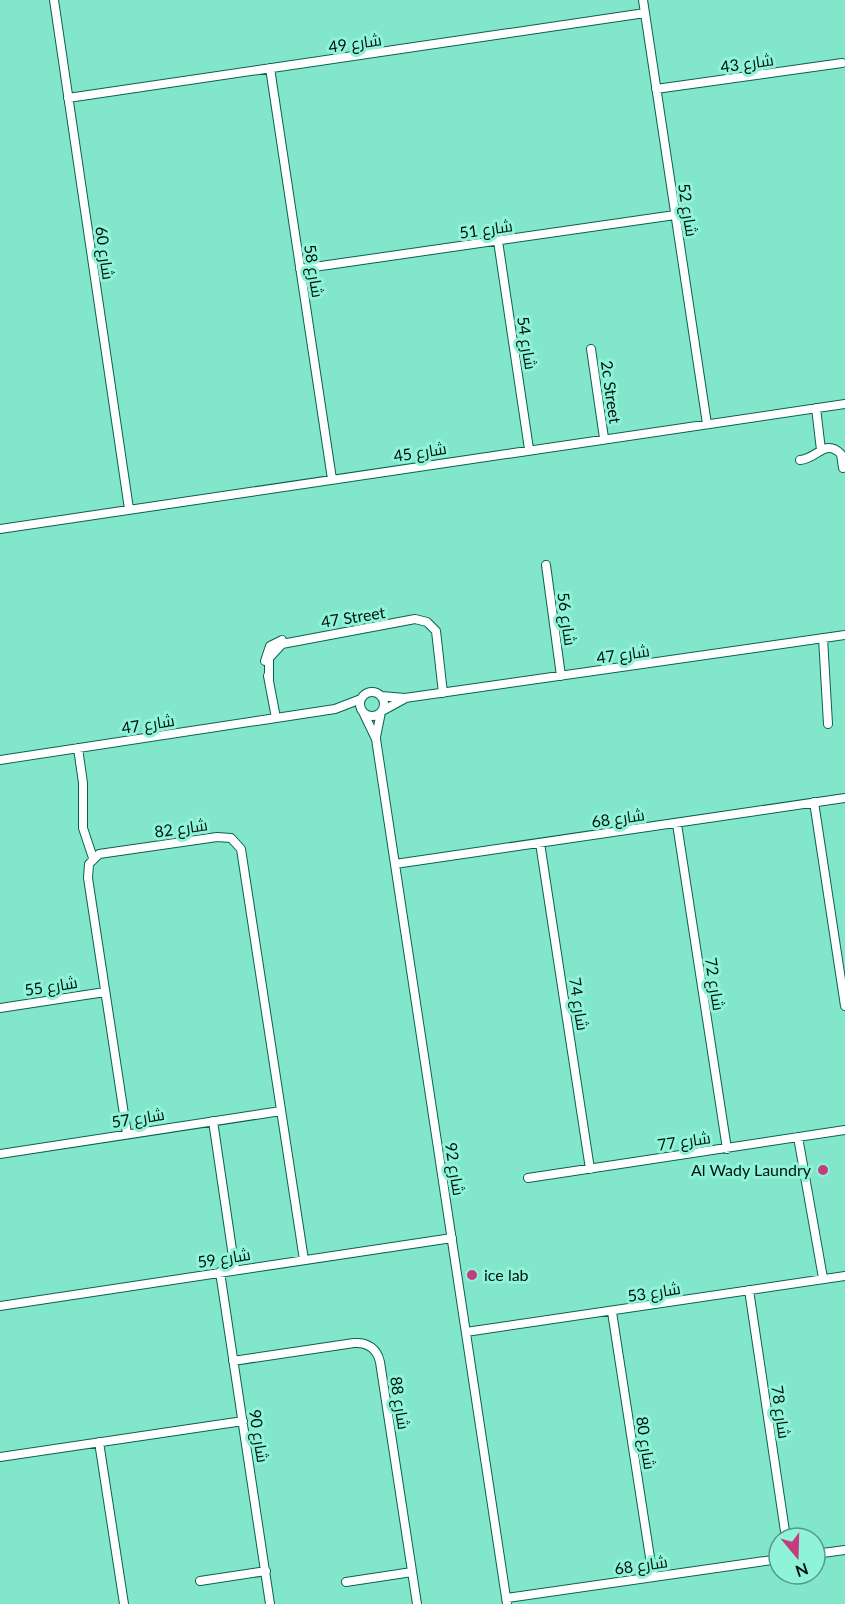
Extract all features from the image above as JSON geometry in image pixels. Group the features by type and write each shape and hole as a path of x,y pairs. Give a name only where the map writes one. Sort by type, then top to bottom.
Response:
{"street":[{"name":"شارع 60","path":"54,0 129,510"},
{"name":"شارع 52","path":"643,0 707,424"},
{"name":"شارع 49","path":"68,98 645,13"},
{"name":"شارع 43","path":"656,89 842,63"},
{"name":"شارع 58","path":"270,68 332,479"},
{"name":"شارع 51","path":"300,269 675,215"},
{"name":"شارع 54","path":"498,241 529,449"},
{"name":"2c Street","path":"591,349 604,438"},
{"name":"شارع 45","path":"0,529 845,404"},
{"path":"816,408 821,450"},
{"path":"800,460 812,459 821,450 830,447 838,450 843,458 843,468"},
{"name":"شارع 56","path":"546,565 561,676"},
{"name":"47 Street","path":"276,718 268,662 275,648 310,638 399,623 416,623 427,628 434,638 443,693"},
{"name":"شارع 47","path":"381,696 405,698 845,635"},
{"path":"824,638 828,724"},
{"path":"370,692 381,696 384,704 381,712 373,716 363,713 359,706 361,699 370,692"},
{"name":"شارع 47","path":"381,712 405,698"},
{"name":"شارع 47","path":"0,760 335,709 361,699"},
{"name":"شارع 47","path":"335,709 363,713"},
{"name":"شارع 92","path":"376,739 381,712"},
{"name":"شارع 92","path":"363,713 376,739 507,1601"},
{"path":"78,748 83,783 83,828 93,858 87,871 127,1134"},
{"name":"شارع 68","path":"395,864 845,798"},
{"path":"814,802 845,1006"},
{"name":"شارع 72","path":"677,824 727,1149"},
{"name":"شارع 82","path":"93,858 99,854 217,837 231,838 238,842 242,849 304,1260"},
{"name":"شارع 74","path":"540,843 590,1169"},
{"name":"شارع 55","path":"0,1008 105,992"},
{"name":"شارع 57","path":"0,1154 281,1111"},
{"path":"213,1121 235,1270"},
{"name":"شارع 77","path":"528,1178 845,1130"},
{"path":"798,1137 823,1278"},
{"name":"شارع 59","path":"0,1306 452,1238"},
{"name":"شارع 90","path":"220,1272 270,1604"},
{"name":"شارع 53","path":"466,1332 845,1276"},
{"name":"شارع 78","path":"749,1290 784,1526"},
{"name":"شارع 80","path":"612,1312 653,1577"},
{"name":"شارع 88","path":"234,1361 354,1343 362,1343 374,1349 380,1362 417,1604"},
{"path":"0,1457 243,1421"},
{"path":"99,1442 124,1604"},
{"path":"827,1552 845,1550"},
{"name":"شارع 68","path":"507,1601 767,1561"},
{"path":"200,1581 266,1571"},
{"path":"346,1582 412,1572"}],"place":[{"name":"Al Wady Laundry","path":"823,1170"},
{"name":"ice lab","path":"472,1275"}]}
